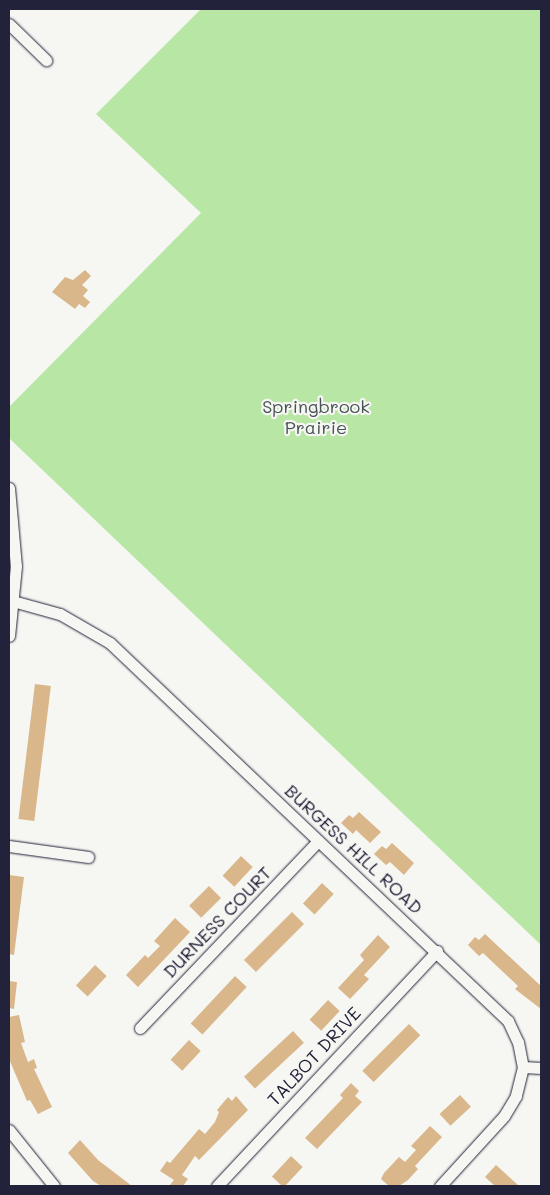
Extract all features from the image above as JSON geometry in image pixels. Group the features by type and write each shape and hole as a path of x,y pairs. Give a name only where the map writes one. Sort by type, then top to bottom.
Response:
{"street":[{"path":"9,24 46,60"},
{"path":"9,488 15,543 9,636"},
{"name":"BURGESS HILL ROAD","path":"11,600 60,614 110,643 318,841 437,951 508,1021 518,1042 523,1067 516,1096 509,1109 444,1185"},
{"name":"DURNESS COURT","path":"140,1028 318,841"},
{"path":"9,846 88,857"},
{"name":"TALBOT DRIVE","path":"217,1186 437,951"},
{"path":"523,1067 541,1068"},
{"path":"9,1130 54,1186"}],"green space":[{"name":"Springbrook Prairie","path":"201,9 541,9 541,945 9,438 9,407 201,213 96,114"}],"building":[{"path":"85,270 91,276 82,285 88,290 83,296 90,302 85,308 79,304 75,309 52,292 65,277 73,280"},
{"path":"35,684 51,686 34,821 18,819"},
{"path":"359,812 381,832 370,843 356,830 353,834 341,823 349,815 353,818"},
{"path":"392,843 414,863 404,875 390,862 386,865 374,854 382,846 386,849"},
{"path":"241,856 253,867 234,887 223,876"},
{"path":"9,875 24,877 14,955 9,954"},
{"path":"322,883 334,894 315,914 303,903"},
{"path":"209,886 221,898 201,918 189,906"},
{"path":"292,912 304,924 256,972 244,960"},
{"path":"175,918 190,932 138,987 126,975 145,955 148,958 160,946 154,941"},
{"path":"485,934 541,986 541,1009 515,989 518,986 483,953 479,956 468,945 475,937 479,940"},
{"path":"378,935 390,947 364,975 369,979 350,999 338,988 364,960 360,955"},
{"path":"95,965 107,976 88,996 76,985"},
{"path":"235,976 247,987 202,1034 191,1024"},
{"path":"9,981 17,982 14,1009 9,1008"},
{"path":"328,1000 340,1011 321,1031 310,1020"},
{"path":"19,1015 25,1042 21,1043 28,1062 34,1059 37,1068 34,1069 52,1107 38,1114 30,1100 27,1101 9,1059 9,1017"},
{"path":"409,1024 420,1035 374,1082 362,1071"},
{"path":"293,1031 304,1043 255,1088 244,1077"},
{"path":"189,1040 201,1051 182,1071 171,1060"},
{"path":"351,1083 359,1091 355,1096 362,1102 317,1149 305,1138 343,1098 340,1095"},
{"path":"460,1095 471,1107 450,1126 440,1114"},
{"path":"236,1096 248,1110 199,1160 195,1156 182,1175 188,1179 183,1186 169,1186 174,1180 160,1171 167,1161 170,1163 199,1129 205,1134 215,1122 219,1112 217,1110 228,1097 232,1101"},
{"path":"430,1126 442,1137 415,1166 418,1169 408,1180 399,1186 389,1186 381,1179 384,1173 399,1157 405,1162 416,1150 411,1146"},
{"path":"80,1140 98,1160 132,1186 101,1186 93,1181 68,1153"},
{"path":"291,1156 303,1167 285,1186 282,1186 272,1176"},
{"path":"496,1165 519,1186 495,1186 485,1177"}]}
